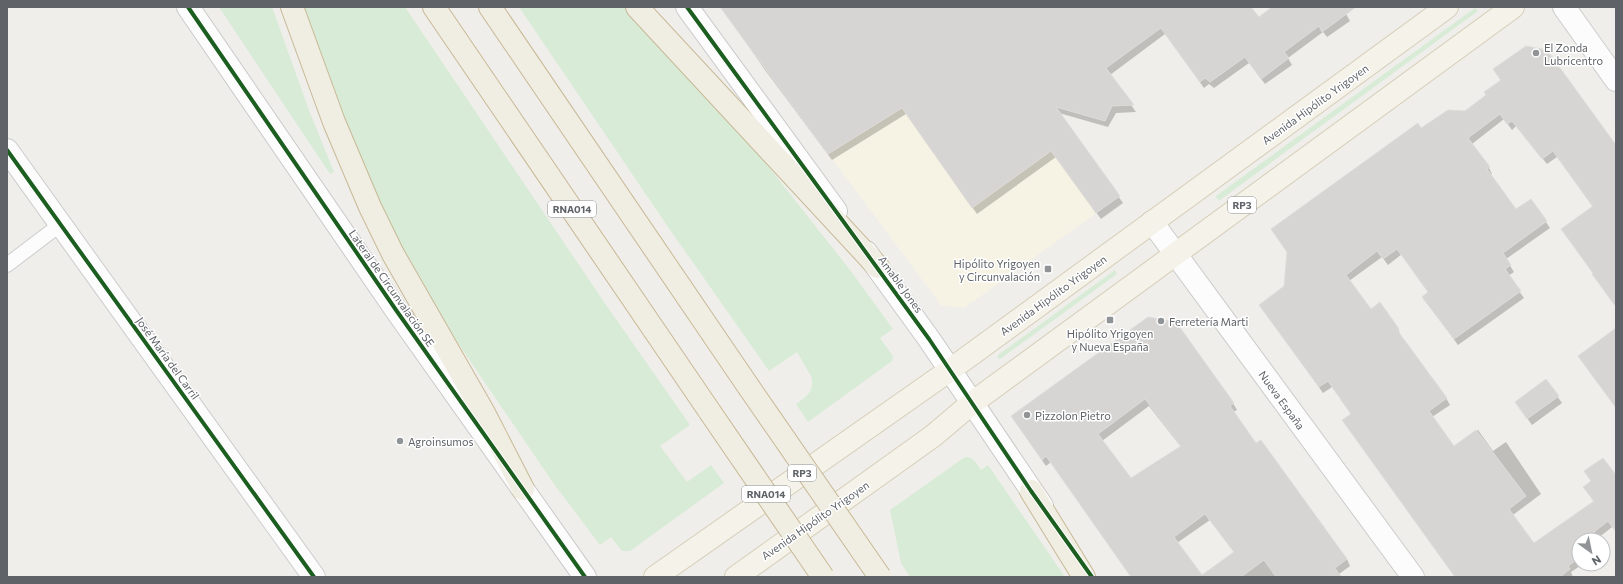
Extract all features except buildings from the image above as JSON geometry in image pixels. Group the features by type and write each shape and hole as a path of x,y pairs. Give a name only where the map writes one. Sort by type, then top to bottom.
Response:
{"highway":[{"path":"292,7 334,122 370,207 393,254 484,413 523,489"},
{"name":"RNA014","path":"434,7 823,577"},
{"path":"490,7 880,577"},
{"path":"637,7 878,267"},
{"path":"1031,491 1084,577"}],"main road":[{"name":"Avenida Hipólito Yrigoyen","path":"655,577 950,370 1447,7"},
{"name":"Avenida Hipólito Yrigoyen","path":"736,577 933,436 972,403 1513,7"}],"street":[{"name":"Lateral de Circunvalación SE","path":"188,7 383,291 585,577"},
{"name":"Amable Jones","path":"687,7 878,267 950,370 1031,491 1092,577"},
{"path":"1564,7 1616,80"},
{"name":"José María del Carril","path":"7,150 314,577"},
{"name":"Nueva España","path":"1152,222 1413,577"}],"lane":[{"path":"7,266 61,224"}],"shaded area":[{"path":"720,7 984,7 1120,196 964,308 941,305"}],"green space":[{"path":"219,7 272,7 310,113 334,172 330,174"},
{"path":"302,7 405,7 604,302 690,425 660,446 687,482 711,465 724,483 630,551 622,551 611,537 600,545 554,484 428,299 366,182"},
{"path":"519,7 624,7 722,112 768,166 850,270 893,329 880,338 893,356 892,361 808,422 796,404 809,393 812,386 812,381 811,376 797,352 769,371 666,224"},
{"path":"1475,8 1478,11 1220,200 1217,199 1216,196"},
{"path":"1115,270 1117,274 1000,359 998,358 998,355"},
{"path":"965,457 973,459 981,470 988,465 1065,577 910,577 901,563 890,510"}],"cycle path":[{"path":"188,7 396,310 585,577"},
{"path":"687,7 929,339 1031,491 1092,577"},
{"path":"7,150 314,577"}],"place":[{"name":"El Zonda Lubricentro","path":"1536,53"},
{"name":"Hipólito Yrigoyen y Circunvalación","path":"1048,269"},
{"name":"Hipólito Yrigoyen y Nueva España","path":"1110,320"},
{"name":"Ferretería Marti","path":"1161,321"},
{"name":"Pizzolon Pietro","path":"1027,415"},
{"name":"Agroinsumos","path":"400,441"}]}
